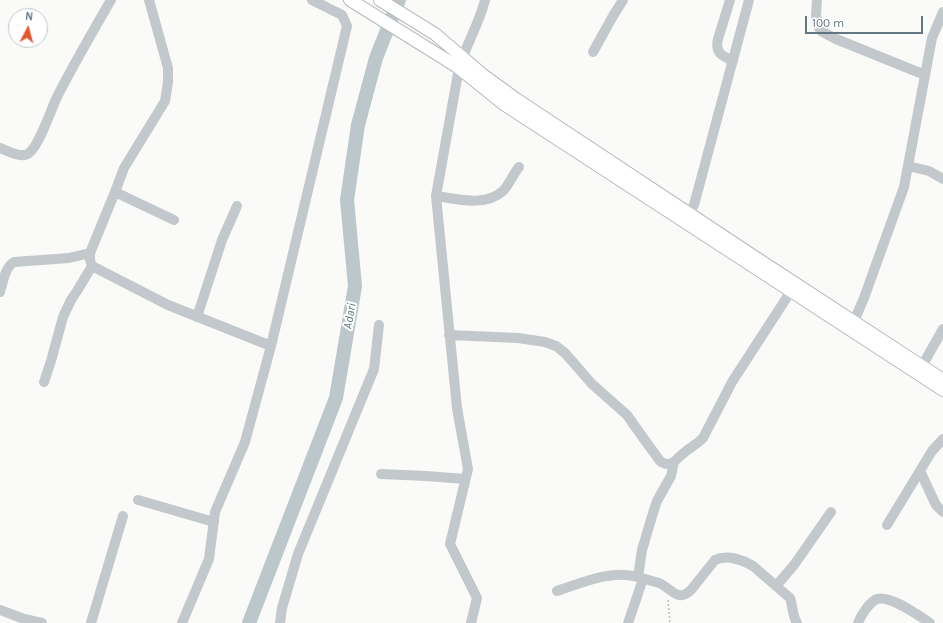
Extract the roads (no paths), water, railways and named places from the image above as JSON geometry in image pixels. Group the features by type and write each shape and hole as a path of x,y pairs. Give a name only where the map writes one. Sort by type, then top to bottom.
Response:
{"main road":[{"path":"350,0 445,58 461,62 483,75 516,99 852,325 943,390"},
{"path":"380,0 435,34 505,105 792,291 922,366 943,380"}],"street":[{"path":"0,148 20,155 30,153 36,144 56,99 111,0"},
{"path":"149,0 168,68 168,82 165,101 124,168 90,253 92,266 168,305 271,346"},
{"path":"182,623 209,559 215,512 245,442 271,346 347,26 342,15 312,0"},
{"path":"471,623 477,598 450,544 468,469 457,408 436,196 461,62 482,12 485,0"},
{"path":"593,52 623,0"},
{"path":"688,214 694,205 748,2 730,0 718,39 718,51 732,61"},
{"path":"817,0 816,15 818,26 821,31 836,39 925,75"},
{"path":"852,325 864,298 904,187 932,38 943,12"},
{"path":"908,166 929,171 943,179"},
{"path":"436,196 478,201 491,198 503,191 519,167"},
{"path":"115,192 174,220"},
{"path":"197,316 222,240 237,206"},
{"path":"0,292 10,264 14,262 69,258 90,253"},
{"path":"44,382 52,361 63,317 71,300 92,266"},
{"path":"628,623 640,578 642,550 646,535 657,501 670,476 674,462 683,452 697,444 703,438 732,382 792,291"},
{"path":"280,623 282,608 298,554 374,369 379,325"},
{"path":"922,366 943,329"},
{"path":"449,335 518,338 545,342 556,346 566,353 592,384 627,415 660,461 668,464 674,462"},
{"path":"887,525 932,451 943,439"},
{"path":"920,471 936,505 943,512"},
{"path":"381,474 465,479"},
{"path":"138,500 214,522"},
{"path":"776,586 794,566 831,512"},
{"path":"91,623 122,516"},
{"path":"557,591 613,575 627,575 660,584 679,595 687,594 712,562 718,558 738,559 753,566 790,598 794,619 797,623"},
{"path":"858,623 862,614 871,603 878,599 889,600 902,605 930,623"},
{"path":"0,610 24,619 42,623"}],"waterway":[{"name":"Adari","path":"249,623 336,398 355,286 347,200 358,125 376,58 399,0"}]}
